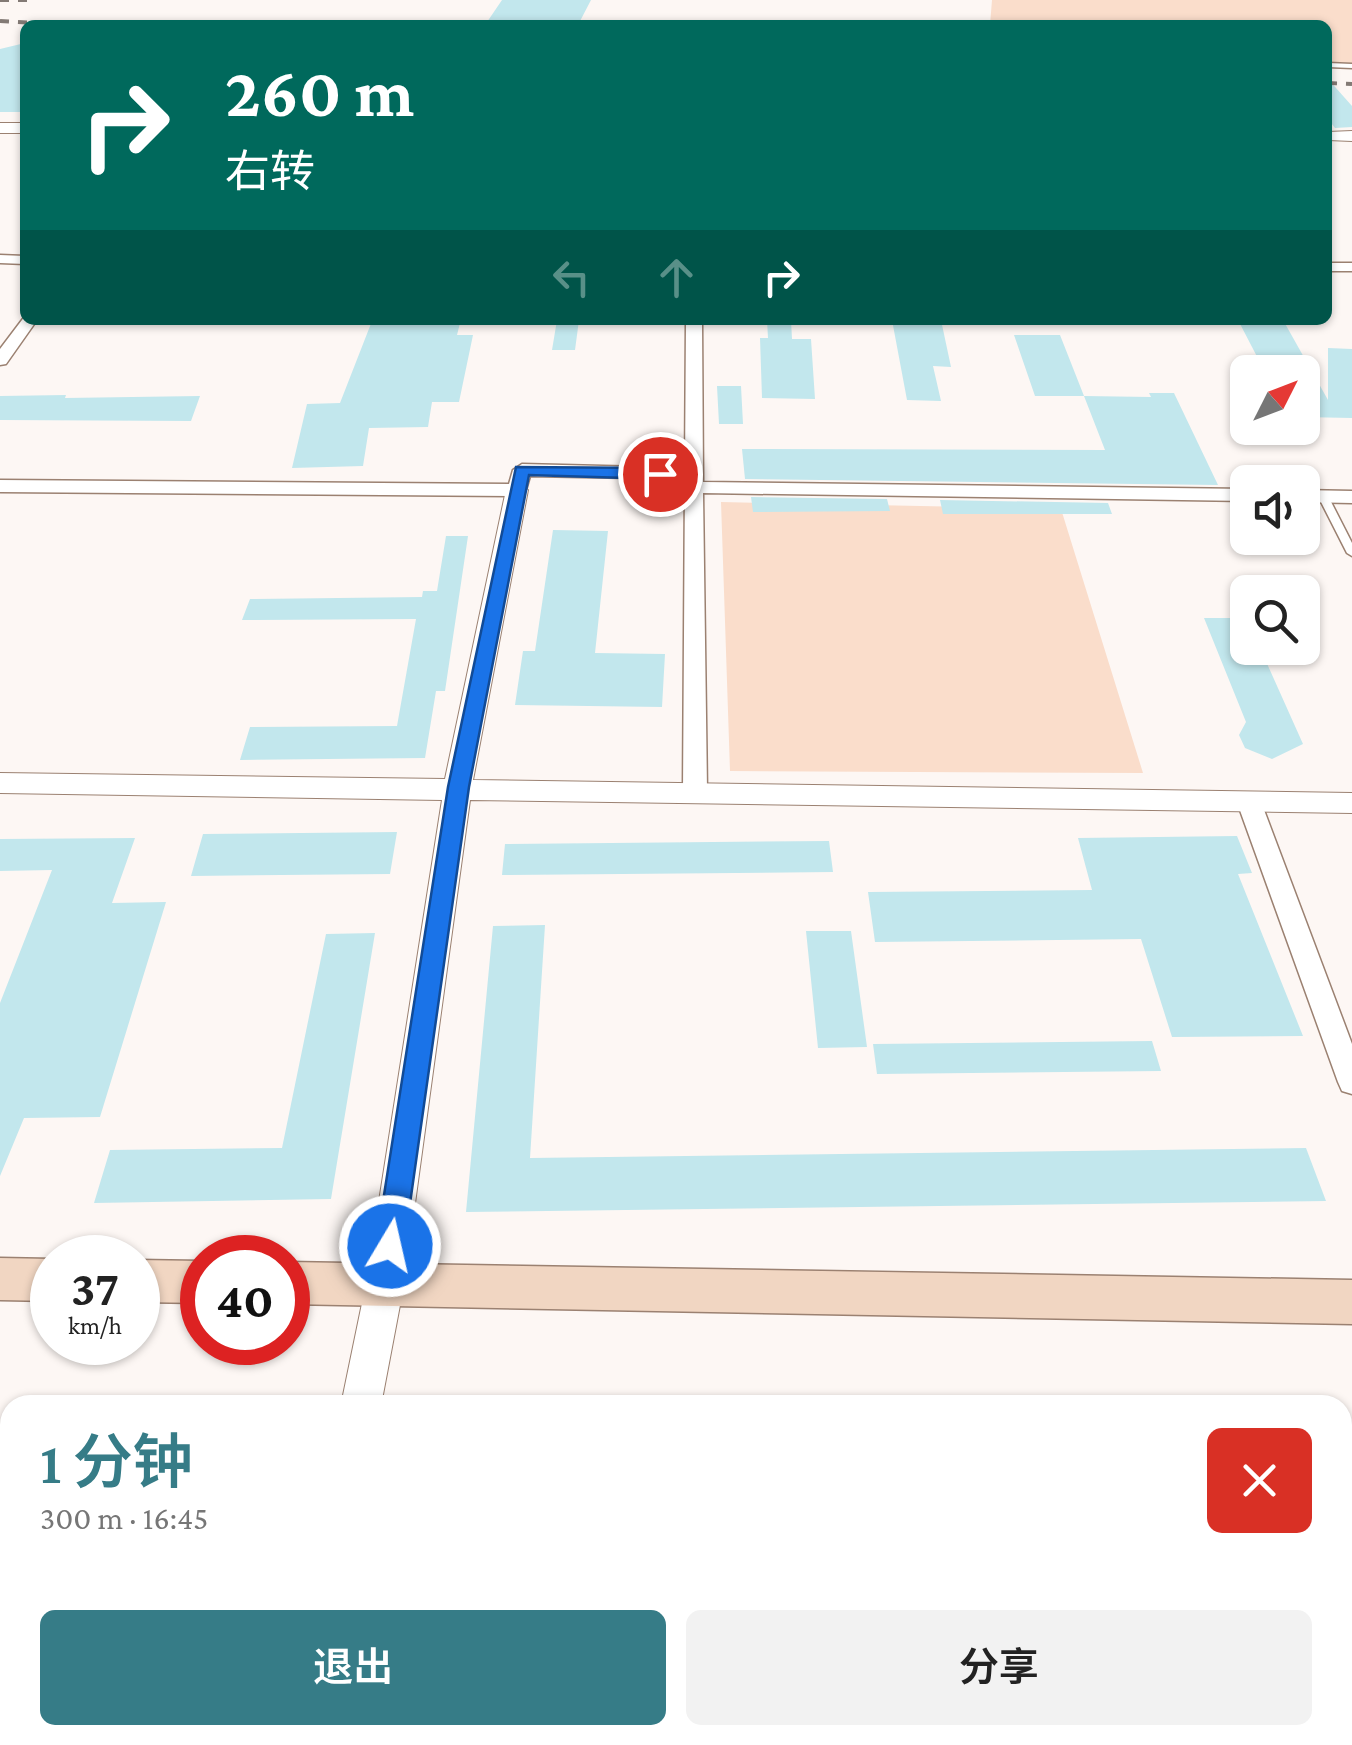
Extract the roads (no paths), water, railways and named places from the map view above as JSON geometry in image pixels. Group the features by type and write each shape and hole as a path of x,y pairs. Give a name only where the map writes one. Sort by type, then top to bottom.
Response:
{"main road":[{"path":"0,1279 30,1280"},
{"path":"310,1283 1352,1302"}],"street":[{"path":"0,360 25,325"},
{"path":"694,325 695,791"},
{"path":"363,1395 384,1284 458,787 522,470 694,481 1230,495"},
{"path":"0,486 517,490"},
{"path":"1320,496 1352,497"},
{"path":"0,783 1352,803"},
{"path":"1249,802 1352,1082"}],"lane":[{"path":"1320,506 1352,553"}],"railway":[{"path":"0,0 35,0"},
{"path":"0,21 20,22"},
{"path":"1332,83 1352,84"}]}
